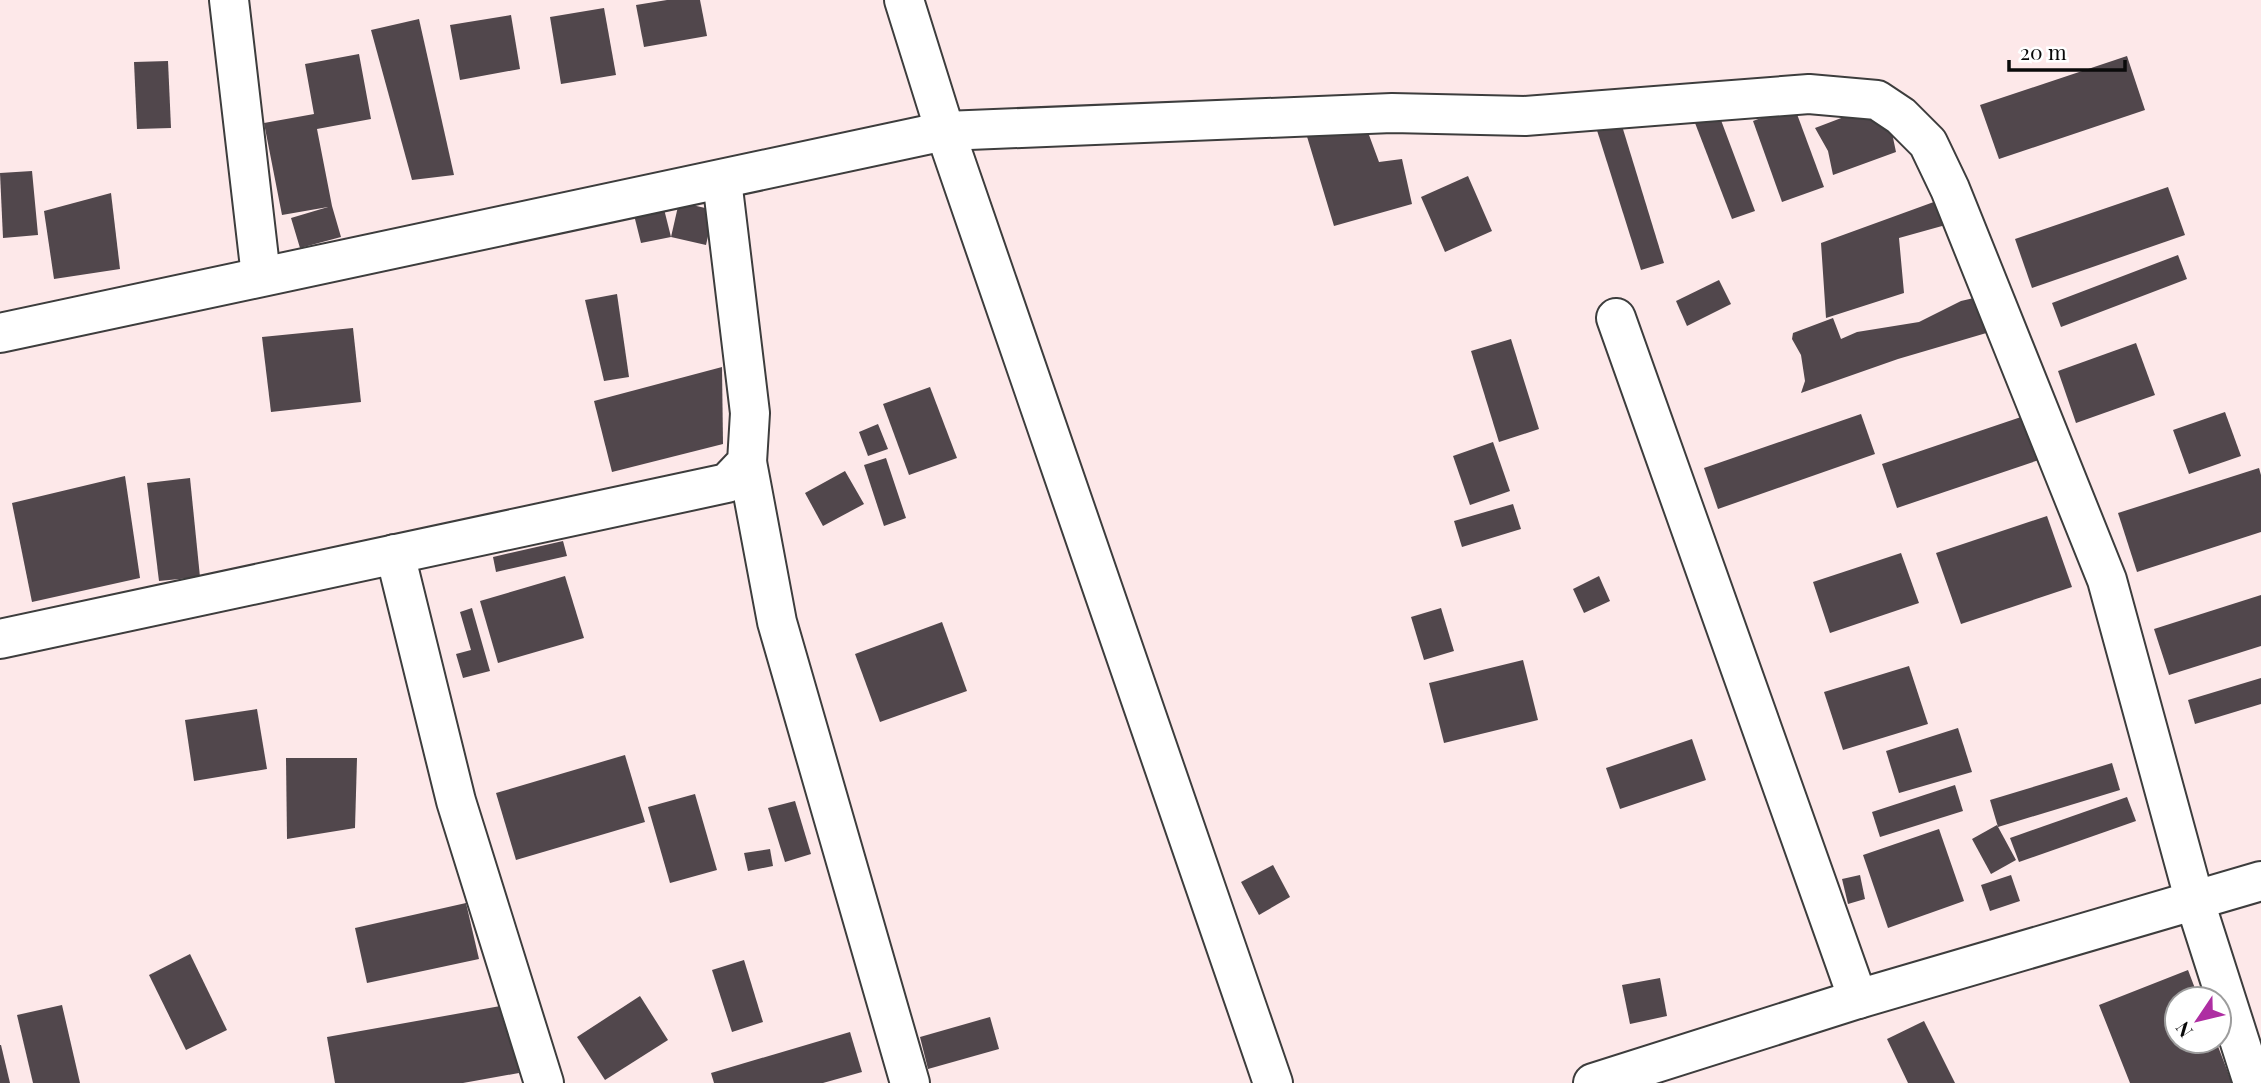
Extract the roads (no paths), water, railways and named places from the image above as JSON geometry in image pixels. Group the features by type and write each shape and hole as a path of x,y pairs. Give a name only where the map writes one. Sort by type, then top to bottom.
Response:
{"street":[{"path":"229,0 261,276"},
{"path":"904,0 945,131 1273,1083"},
{"path":"0,333 945,131 1392,113 1525,116 1809,94 1877,100 1901,116 1928,142 1950,189 2107,580 2195,902 2253,1083"},
{"path":"722,180 750,413 747,462 777,622 910,1083"},
{"path":"1616,318 1858,999"},
{"path":"0,639 727,483 747,462"},
{"path":"395,554 456,801 544,1083"},
{"path":"1593,1083 1858,999 2261,881"}]}
